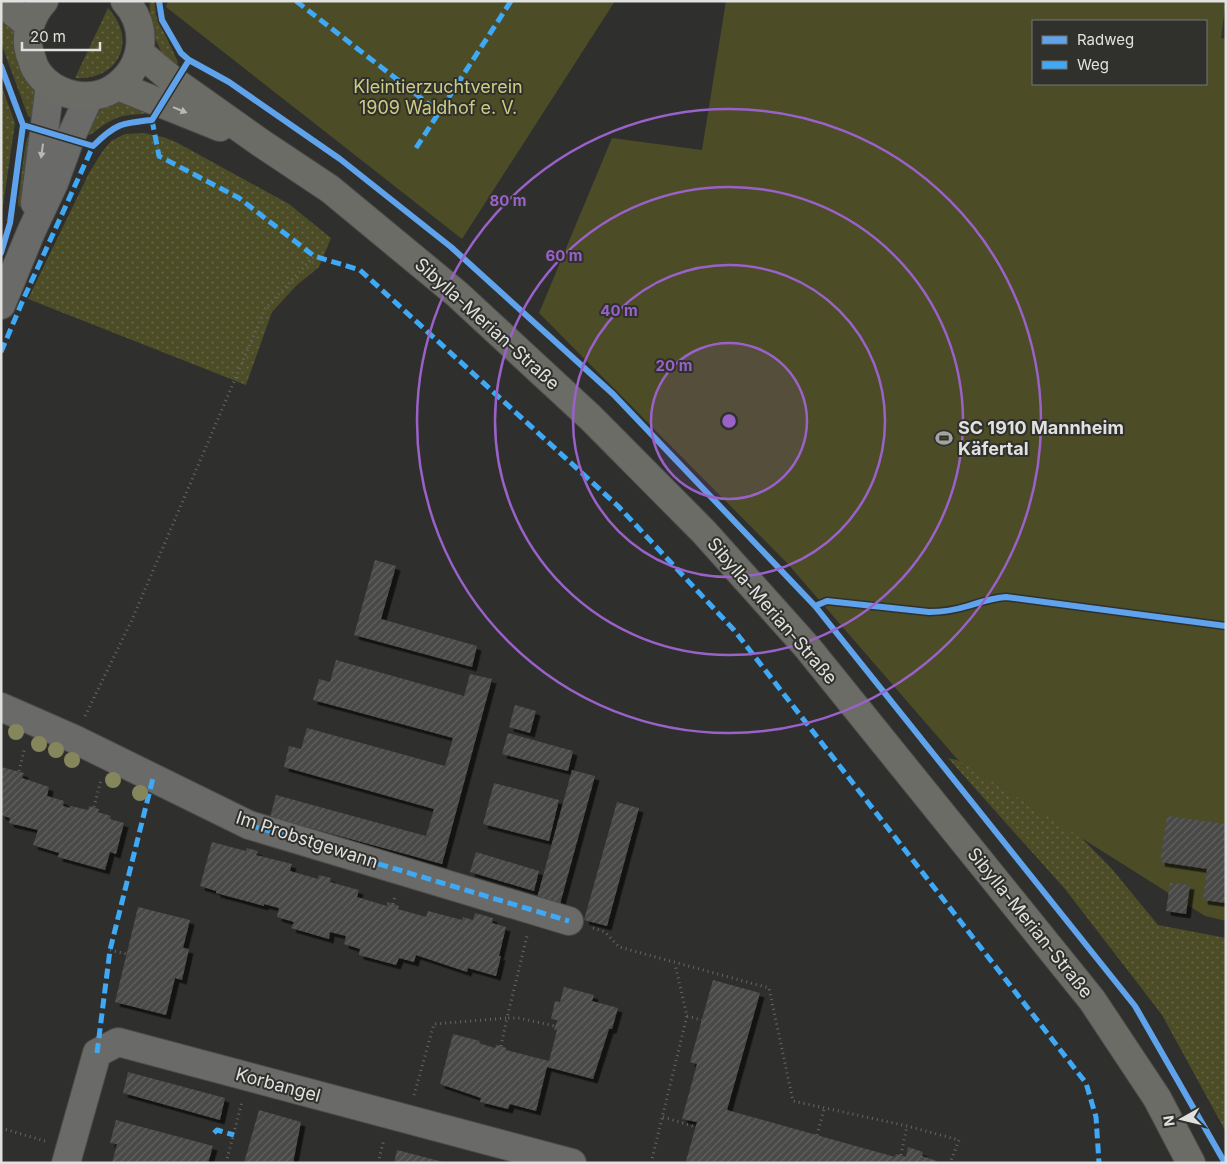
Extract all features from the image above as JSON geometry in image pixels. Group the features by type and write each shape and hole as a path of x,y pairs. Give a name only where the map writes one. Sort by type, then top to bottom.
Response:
{"main road":[{"path":"44,1 29,25 28,48 35,68 50,85 69,95 89,97 104,93 118,86 132,71 140,53 141,38 131,4"},
{"path":"1,2 29,25"},
{"name":"Sibylla-Merian-Straße","path":"140,53 175,82 261,144 330,188 457,294 591,418 704,532 807,647 1092,1000 1157,1098 1192,1163"},
{"name":"Sibylla-Merian-Straße","path":"118,86 261,144"}],"street":[{"path":"31,232 50,85"},
{"path":"1,304 89,97"},
{"name":"Im Probstgewann","path":"1,707 74,740 249,825 568,920"},
{"name":"Korbangel","path":"66,1163 97,1053 118,1042 572,1163"}],"path":[{"path":"74,740 131,622 265,309 314,256"},
{"path":"501,1046 533,910"},
{"path":"568,920 605,932 619,947 674,964 769,988 793,1101 907,1126 959,1140 950,1163"},
{"path":"110,950 126,954"},
{"path":"652,1163 687,1016 674,964"},
{"path":"687,1016 702,1020"},
{"path":"407,1119 434,1024 518,1018 555,1026"},
{"path":"226,1163 249,1077"},
{"path":"817,1135 824,1109"},
{"path":"663,1117 696,1127"},
{"path":"901,1155 907,1126"},
{"path":"2,1130 42,1140"}],"green space":[{"path":"150,1 155,1 156,15 178,62 174,71 163,55 155,38 152,29"},
{"name":"Kleintierzuchtverein 1909 Waldhof e. V.","path":"168,1 615,1 462,239 166,7"},
{"name":"SC 1910 Mannheim Käfertal","path":"726,1 1226,1 1221,38 1226,39 1226,921 1205,916 958,760 787,563 539,313 612,138 702,150"},
{"path":"108,8 117,20 122,33 122,45 119,56 113,66 103,73 90,77 75,78"},
{"path":"1,10 13,25 37,93 37,122 28,116 1,43"},
{"path":"1,84 15,123 1,220"},
{"path":"116,102 151,108 144,114 127,115 115,119 90,135 80,133 95,114"},
{"path":"144,133 176,142 289,204 331,238 319,267 297,285 272,312 246,385 28,299 89,173 102,152 111,141 125,134"},
{"path":"33,136 23,205 19,207 18,202 25,148 28,137"},
{"path":"948,758 1020,775 1112,869 1158,925 1226,938 1226,1132 1162,1015 1065,889"}],"building":[{"path":"375,560 396,566 381,619 477,646 472,667 354,635"},
{"path":"336,660 464,696 470,674 492,679 442,864 270,817 276,795 426,836 434,809 284,767 289,746 301,749 307,728 445,766 453,738 313,700 319,679 330,682"},
{"path":"515,705 536,711 530,733 509,727"},
{"path":"508,733 573,751 568,771 502,754"},
{"path":"1,767 24,773 22,778 49,787 47,796 64,801 63,806 88,810 89,806 99,809 98,812 111,816 110,819 124,823 116,854 110,852 105,870 58,857 59,853 33,845 38,830 9,823 10,818 1,815"},
{"path":"572,770 595,776 560,904 537,898"},
{"path":"494,783 559,800 549,841 483,824"},
{"path":"617,802 639,808 607,926 584,920"},
{"path":"1167,816 1226,824 1226,903 1203,900 1207,869 1160,862"},
{"path":"212,842 246,851 247,848 258,851 256,855 292,864 290,871 318,879 319,875 331,878 330,882 359,890 357,897 387,906 387,902 399,906 398,909 426,917 428,911 462,920 463,917 473,920 475,913 493,918 492,923 506,927 496,976 468,968 467,972 416,955 414,962 399,958 396,965 359,955 360,949 344,944 346,936 330,932 329,939 291,928 294,922 277,917 279,908 264,904 264,906 216,893 216,891 200,886"},
{"path":"476,852 539,871 534,891 470,872"},
{"path":"1170,883 1190,885 1186,914 1166,911"},
{"path":"138,907 190,920 183,948 189,949 182,980 175,978 166,1015 115,1002"},
{"path":"713,980 760,993 727,1110 895,1157 896,1154 906,1157 908,1147 923,1152 922,1156 937,1161 936,1163 693,1163 686,1161 697,1122 682,1119 697,1064 690,1062"},
{"path":"564,987 594,995 592,1001 618,1008 612,1029 609,1029 593,1079 547,1067 536,1111 510,1104 508,1109 480,1102 481,1098 440,1084 453,1034 480,1041 479,1043 495,1048 496,1045 501,1046 506,1048 506,1050 549,1061 557,1030 554,1030 557,1020 551,1019 555,1001 560,1002"},
{"path":"128,1072 225,1098 220,1120 123,1093"},
{"path":"259,1110 301,1122 293,1163 244,1163"},
{"path":"116,1120 213,1146 208,1163 112,1163 117,1144 110,1143"},
{"path":"397,1150 443,1162 443,1163 394,1163"}],"marked path":[{"path":"296,1 439,112"},
{"path":"416,148 511,1"},
{"path":"152,120 159,156 239,198 314,256 360,270 618,506 734,630 1086,1083 1096,1117 1099,1163"},
{"path":"1,352 93,146 97,143"},
{"path":"97,1053 110,950 153,778"},
{"path":"249,825 569,921"},
{"path":"214,1133 217,1130 234,1135"}],"cycle path":[{"path":"159,1 162,20 181,53 189,60 229,82 340,159 451,247 613,394 815,606 1135,1006 1225,1163"},
{"path":"23,125 93,146 107,133 119,126 152,120 189,60"},
{"path":"1,66 23,125 10,223 1,253"},
{"path":"815,606 827,601 934,612 953,610 991,599 1006,597 1226,626"}],"place":[{"name":"SC 1910 Mannheim Käfertal","path":"944,438"}]}
